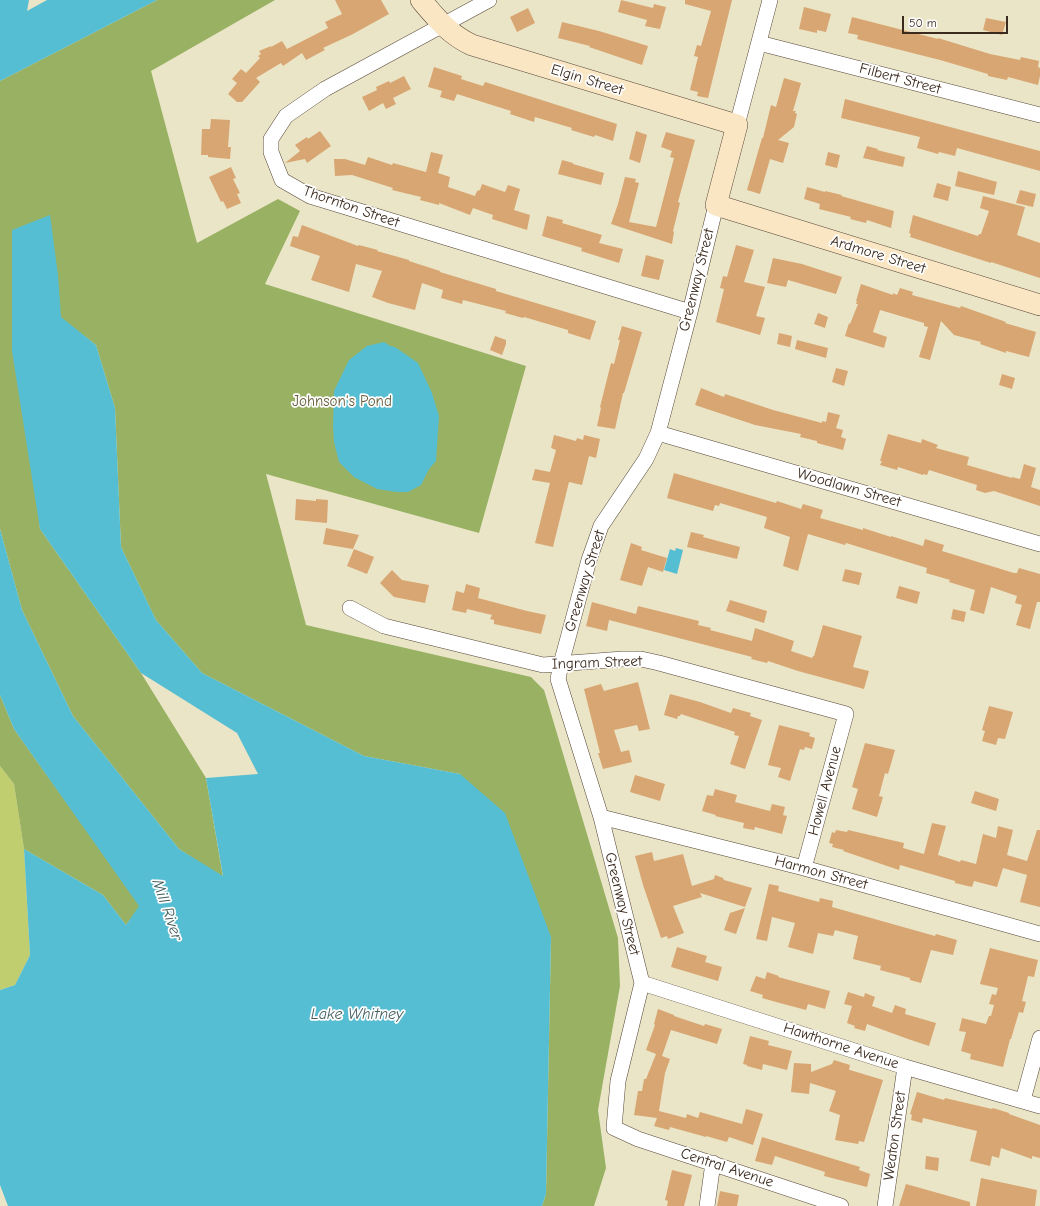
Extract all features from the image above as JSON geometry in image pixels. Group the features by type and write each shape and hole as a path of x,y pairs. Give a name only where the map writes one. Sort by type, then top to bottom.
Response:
{"main road":[{"name":"Elgin Street","path":"422,0 443,25 454,35 472,44 737,125"},
{"name":"Greenway Street","path":"716,205 737,125"},
{"name":"Ardmore Street","path":"716,205 1040,304"}],"street":[{"name":"Thornton Street","path":"489,0 325,89 286,116 271,139 271,152 282,180 310,196 690,312"},
{"name":"Greenway Street","path":"737,125 770,0"},
{"name":"Filbert Street","path":"759,43 1040,115"},
{"name":"Greenway Street","path":"614,1128 618,1081 642,983 601,817 558,679 589,560 601,526 646,459 658,433 716,205"},
{"name":"Woodlawn Street","path":"658,433 1040,544"},
{"name":"Ingram Street","path":"350,608 384,626 543,665 641,660 666,665 846,714"},
{"name":"Howell Avenue","path":"804,868 846,714"},
{"name":"Harmon Street","path":"601,817 804,868 1040,934"},
{"name":"Hawthorne Avenue","path":"642,983 905,1067 1040,1106"},
{"path":"1023,1100 1040,1038"},
{"name":"Weaton Street","path":"885,1206 905,1067"},
{"name":"Central Avenue","path":"614,1128 638,1139 841,1206"},
{"path":"707,1206 714,1163"}],"green space":[{"path":"157,0 275,0 151,71 197,243 278,199 300,211 265,284 526,366 479,533 266,474 306,625 531,677 544,690 618,938 620,986 598,1110 606,1168 594,1206 542,1206 546,1194 551,937 460,774 364,756 202,673 156,620 121,547 115,408 96,345 61,318 12,230 40,529 141,673 206,778 223,877 179,849 73,716 22,610 0,529 0,81"},
{"path":"0,695 14,729 140,906 126,925 103,895 24,849 14,784 0,766"},
{"path":"0,766 14,784 24,849 30,955 15,985 0,990"}],"water":[{"path":"0,0 29,0 27,11 47,0 157,0 0,81"},
{"name":"Lake Whitney","path":"50,215 58,275 61,317 96,345 115,408 121,547 156,620 202,673 364,756 460,774 505,813 551,937 546,1194 542,1206 8,1206 0,1185 0,990 15,985 30,955 24,849 103,895 126,925 139,906 14,729 0,695 0,529 22,610 73,716 179,849 223,876 206,778 258,774 237,733 141,673 40,529 12,351 12,230"},
{"name":"Johnson's Pond","path":"384,342 395,347 418,363 432,393 439,416 436,461 429,469 421,485 408,492 377,489 354,477 339,462 334,442 334,391 349,360 367,346"},
{"path":"676,548 683,550 677,574 664,570 670,549 675,551"}],"building":[{"path":"335,0 381,0 389,14 353,34 323,48 325,50 306,60 302,53 283,66 281,63 256,78 260,82 242,102 237,102 228,94 237,83 232,79 241,69 246,73 260,58 258,56 261,54 259,51 282,41 287,49 328,28 325,22 342,14"},
{"path":"621,0 653,8 654,4 666,7 660,29 645,26 647,20 618,12"},
{"path":"685,0 732,0 708,98 697,96 698,92 690,90 698,57 694,56 697,45 701,46 711,11 685,4"},
{"path":"804,7 831,14 826,32 817,30 817,33 799,29"},
{"path":"528,8 535,23 517,32 510,17"},
{"path":"852,17 938,38 990,54 1020,60 1021,57 1039,61 1038,67 1040,68 1040,76 1038,85 1008,77 1007,80 988,76 988,74 940,60 857,39 858,35 848,33"},
{"path":"986,18 1006,22 1002,35 983,30"},
{"path":"562,22 599,31 648,46 642,65 589,47 590,46 558,38"},
{"path":"434,67 462,76 461,79 483,86 485,82 617,124 613,141 595,135 594,137 571,130 572,128 535,117 534,122 510,114 511,111 457,94 454,101 440,97 442,91 428,87"},
{"path":"404,76 411,89 393,98 396,104 386,109 383,103 369,111 362,97 377,90 376,87 389,81 390,83"},
{"path":"784,78 801,83 793,111 796,111 795,113 797,114 794,127 778,140 789,143 783,163 770,159 760,194 747,190 763,138 771,105 776,107"},
{"path":"845,99 1040,151 1040,171 957,148 955,156 939,152 938,154 917,148 920,137 841,118"},
{"path":"211,119 230,120 228,147 231,147 230,159 201,155 202,129 210,129"},
{"path":"320,131 331,146 307,163 305,159 285,163 300,151 295,145"},
{"path":"636,131 647,135 640,163 629,159"},
{"path":"666,132 695,140 678,202 680,203 673,231 672,244 611,224 625,177 636,179 635,182 639,183 629,222 656,227 674,158 670,157 672,151 661,147"},
{"path":"867,146 905,157 903,167 863,158"},
{"path":"431,152 443,155 438,173 450,177 448,187 475,196 477,191 480,190 482,184 505,192 508,185 520,189 514,210 530,215 527,230 492,219 493,215 473,208 470,215 439,203 439,205 420,200 421,197 392,190 393,188 352,175 335,176 334,159 345,159 365,165 368,157 392,165 393,163 426,172"},
{"path":"828,152 840,155 837,168 825,165"},
{"path":"562,160 604,173 601,185 558,174"},
{"path":"231,167 236,178 233,179 240,193 237,194 241,203 227,209 223,201 221,202 209,177"},
{"path":"958,171 997,182 994,195 955,186"},
{"path":"937,183 951,187 948,201 933,197"},
{"path":"807,187 842,195 841,196 894,211 891,228 867,220 866,223 850,219 851,217 819,209 820,204 804,199"},
{"path":"1020,190 1036,194 1033,207 1016,203"},
{"path":"983,196 1025,207 1017,235 1040,243 1040,278 910,237 911,234 909,233 913,215 978,236 981,234 989,211 980,208"},
{"path":"547,216 563,220 562,223 602,235 599,243 623,249 619,263 581,251 582,248 542,236"},
{"path":"302,225 358,246 378,250 377,251 409,260 440,272 496,289 496,291 596,321 590,340 568,333 568,330 505,313 506,311 463,300 462,304 441,298 443,290 422,283 415,310 388,303 372,297 382,271 356,264 349,292 311,280 320,256 290,246 293,236 298,237"},
{"path":"736,245 754,250 744,282 765,287 756,316 765,318 760,335 716,322 724,289 720,288 723,276 727,277"},
{"path":"646,255 664,260 659,280 641,276"},
{"path":"773,258 802,264 842,277 836,294 788,280 786,287 767,283"},
{"path":"861,284 893,295 893,293 897,295 900,288 913,292 912,295 960,308 961,306 1006,322 1005,323 1036,332 1029,357 1006,351 1006,353 980,344 981,342 954,335 941,321 930,360 919,357 928,327 924,326 924,323 880,310 873,332 887,337 884,348 845,336 858,304 856,304 856,301"},
{"path":"818,313 828,317 825,328 814,324"},
{"path":"622,326 642,332 623,393 615,429 597,426 611,363 614,364"},
{"path":"779,333 792,336 790,347 777,344"},
{"path":"495,336 506,340 502,355 490,350"},
{"path":"797,340 828,348 826,358 795,349"},
{"path":"836,368 848,371 844,386 832,382"},
{"path":"1002,374 1015,378 1012,389 999,385"},
{"path":"701,388 724,397 725,394 773,410 822,423 822,421 826,422 828,412 840,415 836,428 843,430 841,437 846,439 843,450 800,437 801,434 755,425 695,405"},
{"path":"888,434 921,443 922,439 938,445 936,448 969,457 967,465 1012,478 1020,479 1024,464 1036,468 1031,487 1040,490 1040,506 994,491 985,493 976,490 977,485 929,470 927,475 923,475 898,467 897,470 880,465"},
{"path":"554,435 576,441 577,438 583,440 584,435 600,439 596,458 589,456 582,485 569,482 553,547 535,543 550,483 532,480 535,469 550,472 556,450 551,448"},
{"path":"674,473 776,503 777,501 801,509 803,504 823,510 820,518 863,530 863,528 923,546 925,539 944,545 942,551 1014,573 1017,573 1019,568 1040,574 1040,602 1037,602 1030,629 1016,625 1022,605 1015,603 1017,596 991,587 984,614 970,610 975,590 949,582 950,580 926,573 927,568 846,543 845,545 808,534 798,571 783,566 790,537 764,528 767,517 720,503 719,506 715,505 713,511 667,498"},
{"path":"296,499 316,501 316,499 328,500 327,523 295,520"},
{"path":"326,528 359,535 353,549 323,544"},
{"path":"691,532 704,535 703,537 740,547 737,559 687,547"},
{"path":"631,543 642,547 641,550 667,558 663,572 648,567 642,586 620,580"},
{"path":"354,549 374,557 367,574 347,566"},
{"path":"845,569 862,573 859,585 842,581"},
{"path":"392,570 402,580 429,585 425,603 394,597 380,583"},
{"path":"466,584 480,588 478,598 546,615 541,634 494,624 494,620 490,619 492,615 467,609 466,613 452,610 456,591 464,593"},
{"path":"899,586 920,592 917,604 896,598"},
{"path":"730,600 767,611 764,623 726,611"},
{"path":"592,602 636,614 638,606 699,621 698,625 711,628 710,630 752,641 755,628 794,641 791,651 812,658 814,656 823,625 862,636 853,667 869,671 864,689 768,661 767,663 751,659 752,657 609,620 607,631 586,626"},
{"path":"953,609 966,612 964,622 951,619"},
{"path":"638,682 650,729 639,731 637,725 614,730 621,752 629,750 632,762 603,769 584,689 601,684 604,691"},
{"path":"670,694 700,702 731,713 733,708 751,713 750,716 762,720 745,769 730,764 739,736 734,735 735,732 681,714 677,719 664,715"},
{"path":"989,706 1013,712 1005,739 998,738 996,745 982,741 985,731 982,730"},
{"path":"779,725 810,733 809,736 815,738 812,749 805,747 804,750 800,749 790,781 778,777 781,768 768,765"},
{"path":"865,743 895,750 888,774 885,773 879,796 883,797 877,817 852,809 858,789 852,787"},
{"path":"635,775 665,784 660,801 630,792"},
{"path":"715,789 737,795 735,802 770,811 772,804 785,807 783,815 787,816 782,834 755,827 754,830 743,828 744,823 715,816 716,815 702,811 707,795 713,796"},
{"path":"975,791 999,799 996,811 971,803"},
{"path":"932,823 946,826 938,855 960,862 961,860 976,864 983,834 996,838 998,826 1013,830 1007,855 1027,861 1037,830 1040,830 1040,907 1020,902 1027,875 1003,868 997,887 974,881 972,887 900,865 899,870 832,847 833,844 829,843 832,832 835,833 836,830 847,832 848,830 904,843 903,848 924,854"},
{"path":"652,852 654,861 683,854 692,886 714,879 715,875 723,878 724,880 752,888 745,907 700,893 702,897 673,906 684,933 668,939 667,936 661,938 635,856"},
{"path":"769,884 779,886 778,891 819,902 820,898 833,901 832,907 935,936 936,934 957,940 953,955 931,950 921,983 910,980 910,978 880,970 881,966 853,959 858,936 835,930 833,936 818,933 813,954 788,947 795,923 772,917 767,941 756,939"},
{"path":"745,908 736,934 724,930 730,913"},
{"path":"677,947 707,956 705,962 722,967 718,981 671,967"},
{"path":"990,948 1038,960 1034,977 1028,976 1022,1001 1026,1002 1023,1013 1019,1012 1003,1067 970,1059 971,1054 961,1051 966,1032 959,1031 962,1018 986,1024 989,1016 991,1016 994,1005 989,1004 992,994 996,995 998,988 980,984"},
{"path":"767,972 779,976 778,977 830,991 825,1009 808,1004 806,1010 762,998 763,995 750,991 756,976 765,979"},
{"path":"848,992 864,997 865,993 875,997 872,1006 892,1013 895,1005 906,1009 905,1014 936,1023 929,1046 867,1024 865,1031 854,1028 855,1026 847,1023 852,1006 844,1004"},
{"path":"658,1009 704,1026 705,1024 722,1029 717,1044 671,1030 662,1056 670,1059 665,1073 659,1111 686,1118 687,1114 698,1118 700,1112 742,1124 746,1109 763,1114 753,1145 729,1137 727,1142 670,1127 669,1130 654,1126 657,1118 634,1115 638,1091 642,1091 644,1079 646,1079 656,1054 646,1050 655,1025"},
{"path":"750,1036 769,1041 768,1045 792,1051 787,1070 763,1064 762,1070 743,1064"},
{"path":"834,1060 850,1065 849,1070 883,1080 864,1142 859,1141 858,1144 835,1140 840,1115 829,1111 836,1091 810,1083 809,1094 791,1092 794,1063 811,1064 811,1072 832,1064"},
{"path":"917,1092 944,1100 945,1098 993,1108 1040,1125 1040,1158 1032,1156 1032,1159 1001,1148 999,1158 992,1156 990,1166 970,1161 977,1131 923,1118 922,1123 911,1120 912,1115 910,1114"},
{"path":"762,1137 860,1167 859,1170 870,1174 867,1187 824,1176 825,1172 775,1156 772,1165 755,1161"},
{"path":"926,1156 939,1158 938,1171 925,1169"},
{"path":"672,1170 692,1175 684,1206 667,1206 668,1201 665,1200"},
{"path":"981,1178 1037,1190 1035,1206 976,1206"},
{"path":"906,1184 970,1202 970,1206 899,1206"},
{"path":"720,1191 739,1195 737,1206 717,1206"}],"water label":[{"name":"Mill River","path":"167,910"}]}
